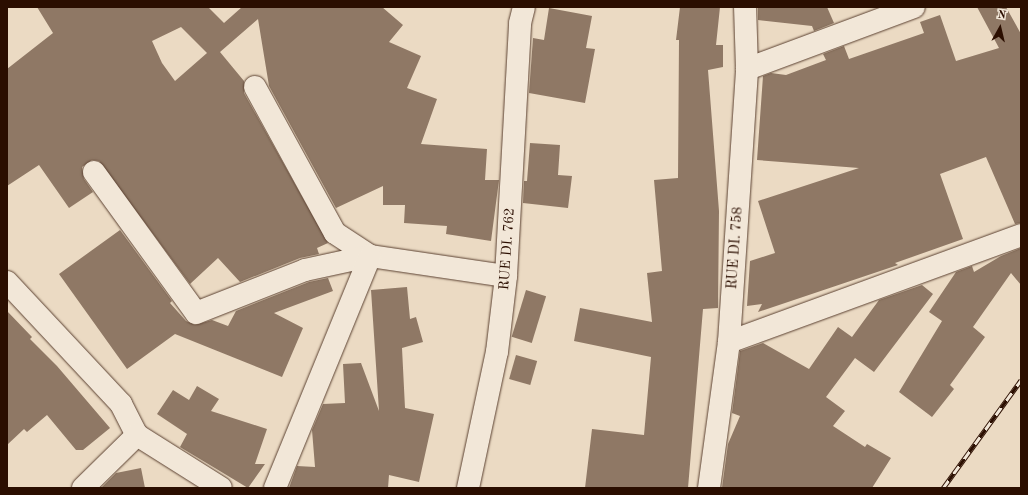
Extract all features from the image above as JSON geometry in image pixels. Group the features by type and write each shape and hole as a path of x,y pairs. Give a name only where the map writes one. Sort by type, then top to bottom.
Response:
{"street":[{"name":"RUE DI. 762","path":"468,488 498,352 506,276 520,23 524,7"},
{"name":"RUE DI. 758","path":"709,488 729,342 747,69 745,7"},
{"path":"747,69 914,7"},
{"path":"255,87 335,233 370,256"},
{"path":"94,172 196,313 306,270 370,256 506,276"},
{"path":"729,342 1021,235"},
{"path":"275,488 370,256"},
{"path":"7,282 121,404 137,435 221,488"},
{"path":"83,488 137,435"}],"building":[{"path":"37,7 208,7 224,23 242,7 382,7 403,25 389,42 421,56 407,88 437,99 421,144 487,149 485,180 499,180 491,241 446,234 447,226 404,223 405,205 383,205 383,186 336,208 269,86 258,19 220,52 244,81 244,93 328,243 317,248 319,254 300,258 240,282 218,258 190,284 99,161 92,160 82,167 84,179 93,192 69,208 39,165 7,186 7,69 53,33","holes":["181,27 207,53 175,81 162,63 152,41"]},
{"path":"680,7 720,7 716,45 723,45 723,67 708,70 719,211 718,308 703,309 688,488 585,488 592,429 644,435 651,357 574,341 580,308 652,322 647,273 662,271 654,180 678,178 679,40 676,40"},
{"path":"758,7 827,7 834,23 814,31 812,26 758,20"},
{"path":"977,7 1006,7 1021,34 1021,223 1015,224 986,157 940,174 963,239 895,263 898,265 758,312 762,304 747,306 750,261 775,253 758,201 859,168 757,160 763,76 771,73 786,75 826,60 823,54 844,46 849,59 924,33 920,22 940,15 956,61 999,48"},
{"path":"549,8 592,16 586,48 595,49 585,103 529,93 533,38 544,40"},
{"path":"530,143 560,145 558,175 572,176 568,208 523,203 524,181 527,181"},
{"path":"120,230 172,301 170,303 186,321 195,325 212,320 228,326 236,311 309,282 328,278 333,291 274,313 303,328 282,377 175,334 127,369 59,274"},
{"path":"1021,248 1021,285 1011,273 973,327 985,337 950,385 954,389 932,417 899,392 942,321 929,312 956,272 972,266 974,272 1001,256"},
{"path":"922,285 933,294 874,372 855,358 826,397 845,411 833,426 865,447 867,444 891,458 872,488 722,488 728,444 740,416 732,413 740,351 763,343 809,369 838,327 852,337 879,300"},
{"path":"407,287 410,319 416,317 423,342 402,348 405,408 434,414 419,482 389,475 388,488 289,488 297,466 315,467 312,430 323,404 345,403 343,364 361,363 379,411 371,290"},
{"path":"526,290 546,296 532,343 512,337"},
{"path":"7,311 32,337 30,339 57,366 110,428 83,450 76,450 47,415 27,432 24,429 7,445"},
{"path":"516,355 537,361 530,385 509,379"},
{"path":"197,386 219,399 211,411 267,429 255,464 265,464 248,488 180,447 187,434 157,414 173,390 189,400"},
{"path":"141,468 145,488 101,488 116,473"}],"railway":[{"path":"943,488 1021,380"}]}
